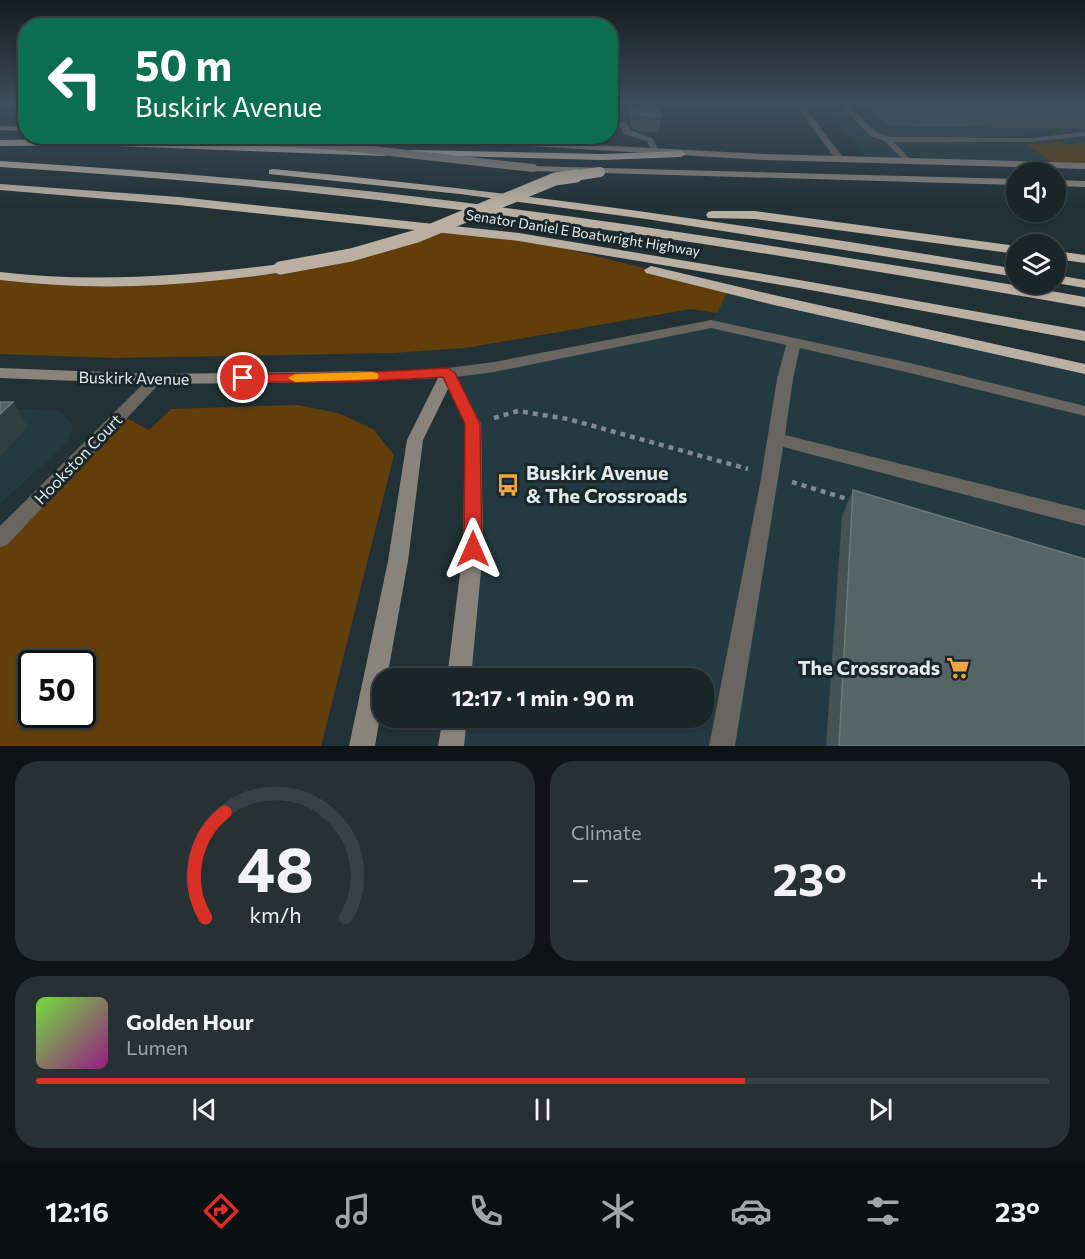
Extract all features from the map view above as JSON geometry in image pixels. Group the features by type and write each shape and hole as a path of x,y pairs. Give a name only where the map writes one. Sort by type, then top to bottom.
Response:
{"highway":[{"path":"0,143 18,143"},
{"path":"133,144 333,153 491,153 603,157 681,154"},
{"path":"0,154 172,164"},
{"path":"0,164 254,182 401,198 630,228 884,267 1085,302"},
{"name":"Senator Daniel E Boatwright Highway","path":"264,171 380,181 646,214 1006,271"},
{"path":"0,276 79,284 142,284 280,268 351,255 417,236 555,178 600,172"},
{"name":"Senator Daniel E Boatwright Highway","path":"0,188 179,201 519,237 805,285 1085,336"},
{"path":"646,214 755,215 1006,249"},
{"path":"519,237 774,300 1085,369"},
{"path":"1066,256 1085,259"},
{"path":"1066,281 1085,284"}],"main road":[{"path":"305,144 533,168 600,172 1006,182"},
{"path":"510,144 681,154 1085,166"},
{"path":"1066,183 1085,184"},
{"path":"448,373 473,424 473,549 460,668"},
{"path":"362,746 398,561 416,440 448,373"},
{"name":"Buskirk Avenue","path":"0,374 156,379 352,377 448,373"},
{"path":"451,746 453,728"}],"street":[{"path":"651,139 656,152"},
{"path":"825,139 840,159"},
{"path":"887,139 1022,141 1042,139"},
{"path":"887,139 908,161"},
{"path":"448,373 494,367 711,324 1085,411"},
{"path":"723,746 777,439 785,379 794,342"},
{"name":"Hookston Court","path":"0,539 156,379"},
{"path":"777,439 1085,518"}],"shaded area":[{"path":"851,139 1085,139 1085,165 1066,165 1066,162 870,160"},
{"path":"1057,142 1074,145 1085,143 1085,166 1052,162 1028,145"},
{"path":"435,228 519,237 729,289 717,313 691,309 466,348 393,353 113,358 0,354 0,276 79,284 280,268"},
{"name":"The Crossroads","path":"729,289 1085,369 1085,746 451,746 453,728 714,728 714,668 460,668 473,424 448,373 711,324"},
{"path":"297,405 338,413 373,429 394,455 321,746 0,746 0,539 121,415 149,430 171,409"},
{"path":"0,408 61,411 73,425 68,441 0,504"}],"building":[{"path":"0,402 13,402 0,414"},
{"name":"The Crossroads","path":"853,490 1085,559 1085,746 839,746"}],"slow traffic":[{"path":"295,378 372,376"}],"place":[{"name":"Buskirk Avenue & The Crossroads","path":"508,485"},
{"name":"The Crossroads","path":"958,668"}],"route":[{"path":"243,378 448,373 473,424 473,549"}]}
